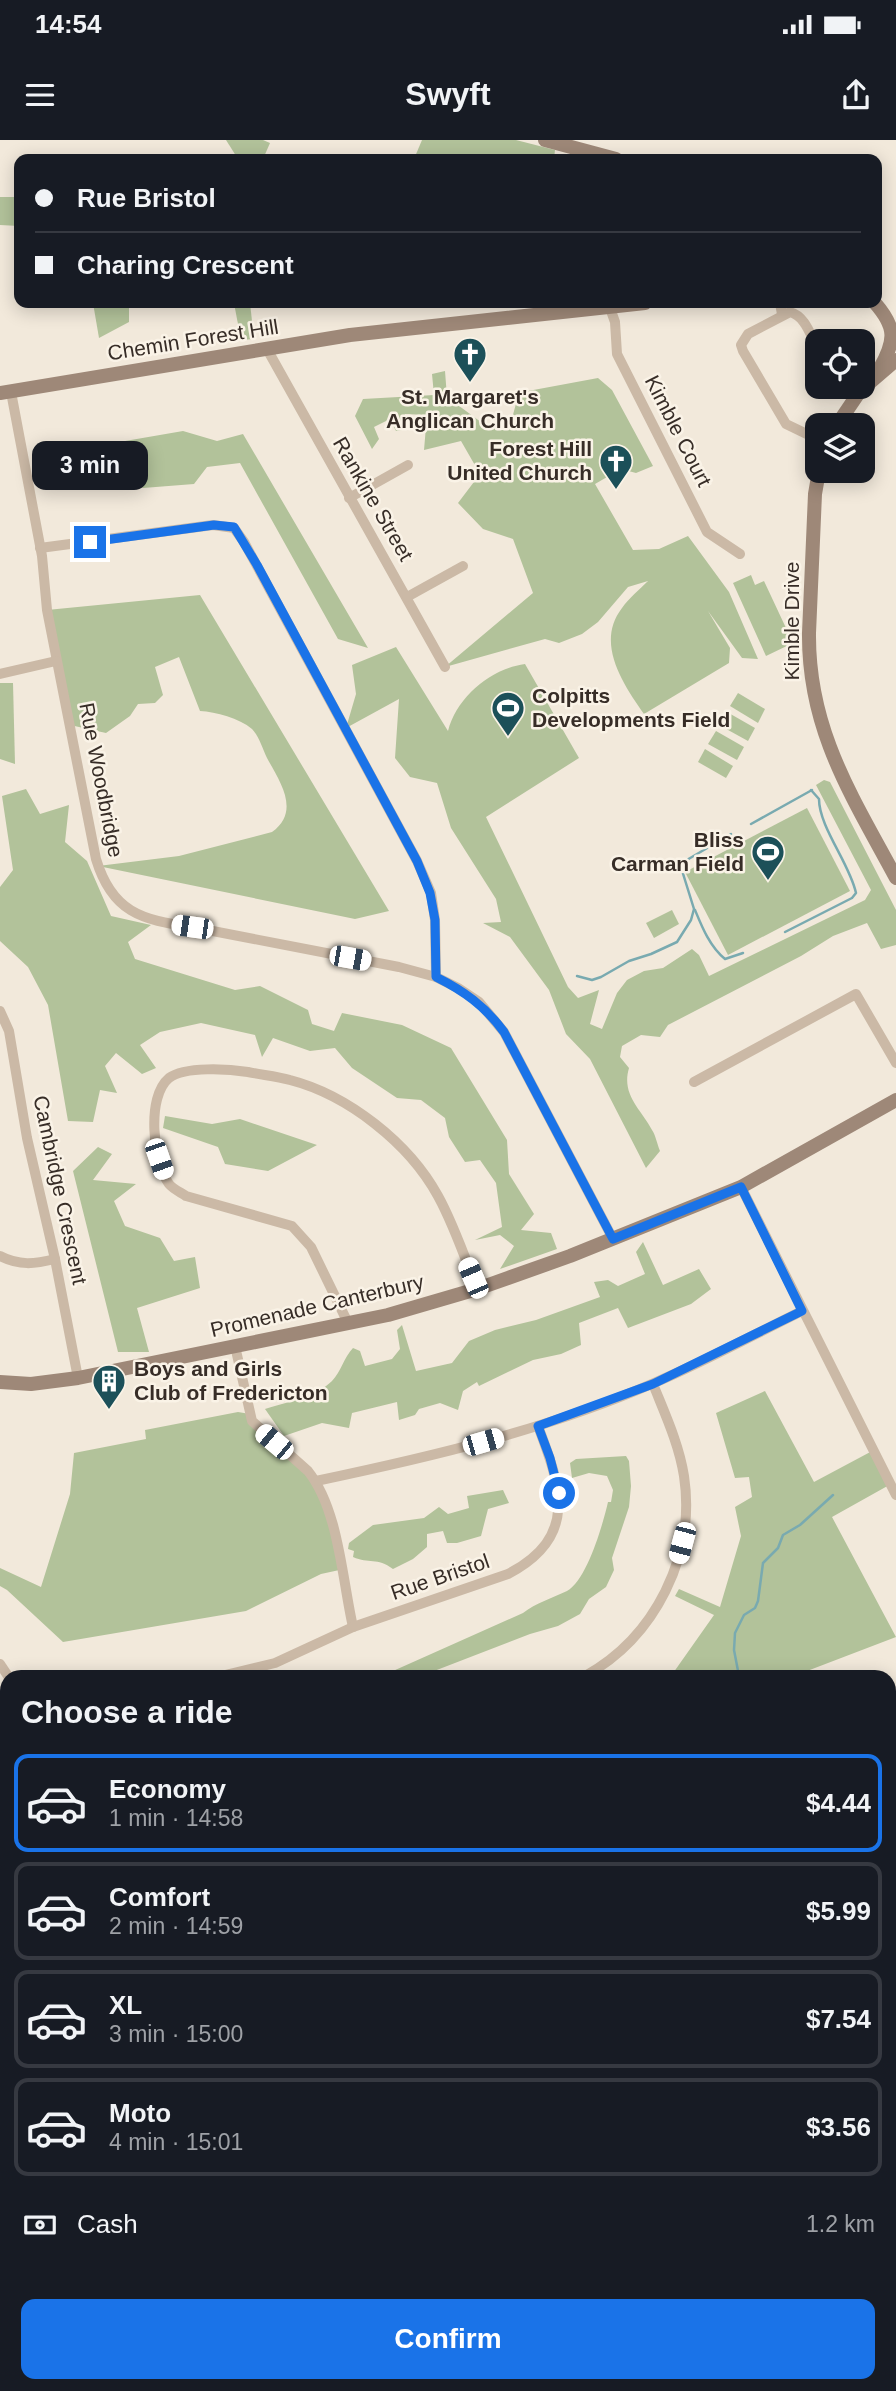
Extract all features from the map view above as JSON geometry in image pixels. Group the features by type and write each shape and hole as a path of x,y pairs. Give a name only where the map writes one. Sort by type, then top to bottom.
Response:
{"street":[{"path":"545,140 597,154"},
{"name":"Chemin Forest Hill","path":"5,393 350,335 610,308"},
{"name":"Kimble Court","path":"610,308 615,321 617,354 707,531 740,554"},
{"path":"781,308 782,314"},
{"path":"875,375 891,350 895,332 881,308"},
{"path":"805,434 786,425 741,345 748,334 790,312 800,316 807,329"},
{"name":"Rankine Street","path":"267,349 445,667"},
{"path":"875,376 896,360"},
{"name":"Rue Woodbridge","path":"5,393 40,548 56,661 96,859 102,879 114,896 128,908 159,923 399,967 436,977 479,1002 504,1032 613,1239"},
{"path":"349,498 408,465"},
{"name":"Kimble Drive","path":"817,483 809,654 817,714 832,757 896,878"},
{"path":"40,548 214,525 234,527 251,553 417,861 430,893 435,920 436,977"},
{"path":"407,597 463,566"},
{"path":"0,674 56,661"},
{"path":"694,1082 856,993 896,1063"},
{"name":"Cambridge Crescent","path":"0,1011 9,1031 27,1138 55,1259 78,1378"},
{"path":"348,1323 310,1247 292,1226 186,1196 171,1186 159,1159 154,1106 158,1091 170,1078 184,1072 217,1070 242,1071 291,1080 320,1091 369,1117 406,1152 438,1195 477,1289"},
{"name":"Promenade Canterbury","path":"0,1382 31,1384 78,1378 388,1315 477,1289 613,1239 741,1187 896,1100"},
{"path":"741,1187 896,1494"},
{"path":"0,1256 11,1262 32,1264 55,1259"},
{"path":"316,1481 403,1463 538,1426 653,1384 802,1311"},
{"path":"236,1346 252,1421 308,1471 329,1508 353,1627"},
{"path":"594,1670 623,1650 652,1615 668,1588 682,1543 686,1517 680,1456 653,1384"},
{"name":"Rue Bristol","path":"260,1670 353,1627 509,1574 532,1561 550,1538 559,1508 555,1476 538,1426"}],"green space":[{"path":"226,140 263,140 270,143 265,154 235,154"},
{"path":"422,140 516,140 555,150 555,154 416,154"},
{"path":"0,197 14,197 14,226 0,225"},
{"path":"94,308 129,308 129,322 99,338"},
{"path":"235,308 251,308 254,339 241,340"},
{"path":"445,371 447,397 489,428 511,422 517,400 528,391 598,378 612,390 653,466 636,473 621,469 595,484 633,550 659,549 688,536 729,592 758,659 742,658 708,611 730,648 729,663 644,714 615,663 611,635 614,621 622,608 648,581 628,587 598,622 582,634 559,643 545,639 445,667 533,593 513,539 483,529 458,503 480,474 461,441 424,450 427,415 405,414 402,430 396,431 390,419 374,427 379,439 372,449 355,416 363,399 434,395 432,374"},
{"path":"183,431 217,441 243,434 368,648 338,639 240,463 207,467 194,484 143,488 120,477 102,445"},
{"path":"751,575 755,585 764,581 793,643 766,656 733,583"},
{"path":"200,595 389,911 355,919 98,866 179,856 272,832 281,824 285,815 287,806 282,786 259,739 247,725 220,714 200,711 179,657 155,667 163,695 155,703 138,704 130,716 106,733 70,725 47,610"},
{"path":"396,647 448,731 459,707 477,687 499,672 525,664 579,758 486,817 568,987 578,998 599,990 590,1024 602,1029 617,993 627,980 644,971 663,968 692,949 699,955 709,976 865,900 871,890 816,785 824,780 830,782 896,910 896,945 881,949 867,923 833,936 801,956 668,1025 660,1037 641,1035 622,1046 620,1057 629,1068 627,1078 630,1094 653,1132 660,1151 646,1168 590,1059 566,1034 549,990 510,937 483,923 501,922 496,899 451,828 437,783 410,777 395,758 399,699 346,728 356,694 352,665"},
{"path":"0,683 13,683 15,764 0,759"},
{"path":"738,693 765,709 758,723 730,706"},
{"path":"727,712 755,728 748,741 719,725"},
{"path":"716,731 744,747 737,760 708,744"},
{"path":"705,749 733,766 726,778 698,762"},
{"path":"26,789 40,814 69,805 65,842 87,861 111,916 151,925 128,942 135,959 235,990 260,986 308,1010 312,1024 334,1031 342,1013 402,1025 451,1048 507,1140 509,1174 534,1214 521,1230 551,1233 557,1249 500,1269 514,1246 500,1235 475,1240 502,1227 496,1183 480,1160 465,1162 449,1137 445,1118 421,1100 397,1098 352,1068 335,1048 310,1051 273,1038 262,1057 255,1035 201,1023 160,1032 140,1045 156,1068 142,1074 116,1053 105,1066 117,1093 100,1090 93,1122 68,1121 48,1005 28,967 0,941 0,887 13,870 2,796"},
{"name":"Bliss Carman Field","path":"807,808 850,891 728,955 685,872"},
{"path":"672,910 679,924 654,938 646,923"},
{"path":"165,1116 212,1124 240,1119 317,1145 268,1171 225,1164 218,1147 163,1128"},
{"path":"98,1147 112,1154 93,1180 136,1184 114,1201 125,1226 160,1238 174,1261 195,1257 200,1288 137,1308 149,1352 118,1352 73,1171"},
{"path":"643,1242 663,1285 699,1269 711,1289 691,1304 628,1328 618,1308 579,1323 581,1345 561,1354 533,1360 479,1386 477,1382 463,1391 458,1410 440,1403 419,1409 415,1415 399,1420 397,1402 352,1413 349,1428 322,1423 284,1436 265,1409 325,1387 335,1377 353,1348 360,1351 365,1366 392,1359 400,1349 397,1330 402,1325 416,1371 452,1363 469,1341 495,1330 536,1320 600,1297 594,1282 608,1280 618,1286 645,1274 636,1252"},
{"path":"765,1391 814,1482 874,1450 891,1484 832,1517 896,1637 810,1670 675,1670 714,1615 675,1596 679,1589 720,1607 741,1536 735,1507 752,1497 749,1477 735,1478 716,1413"},
{"path":"238,1412 250,1414 316,1481 344,1569 321,1574 246,1611 63,1642 0,1586 0,1568 41,1587 70,1494 74,1453 146,1439 145,1430"},
{"path":"626,1456 629,1461 629,1507 612,1558 614,1570 606,1587 589,1599 580,1614 558,1626 437,1670 395,1670 523,1613 574,1585 593,1551 613,1490 607,1476 589,1473 572,1478 570,1463 576,1459"},
{"path":"503,1490 509,1503 488,1509 481,1536 447,1543 443,1531 427,1534 427,1547 413,1559 393,1569 382,1563 353,1557 354,1551 348,1549 349,1543 373,1525 424,1518 439,1507 448,1514 469,1508 467,1496"}],"waterway":[{"path":"785,932 852,898 856,893 824,821 819,799 811,790"},
{"path":"751,824 812,790"},
{"path":"577,976 592,980 601,977 629,961 677,942 691,920 694,909 680,864 731,834"},
{"path":"695,910 711,943 725,959 743,953"},
{"path":"738,1670 734,1650 735,1633 744,1615 755,1608 758,1601 763,1563 778,1548 783,1535 800,1525 833,1495"}],"place":[{"name":"St. Margaret's Anglican Church","path":"470,384"},
{"name":"Forest Hill United Church","path":"616,491"},
{"name":"Colpitts Developments Field","path":"508,738"},
{"name":"Bliss Carman Field","path":"768,882"},
{"name":"Boys and Girls Club of Fredericton","path":"109,1411"}],"route":[{"path":"90,542 214,525 234,527 417,861 430,893 435,920 436,977 479,1002 504,1032 613,1239 741,1187 802,1311 653,1384 538,1426 559,1493"}]}
